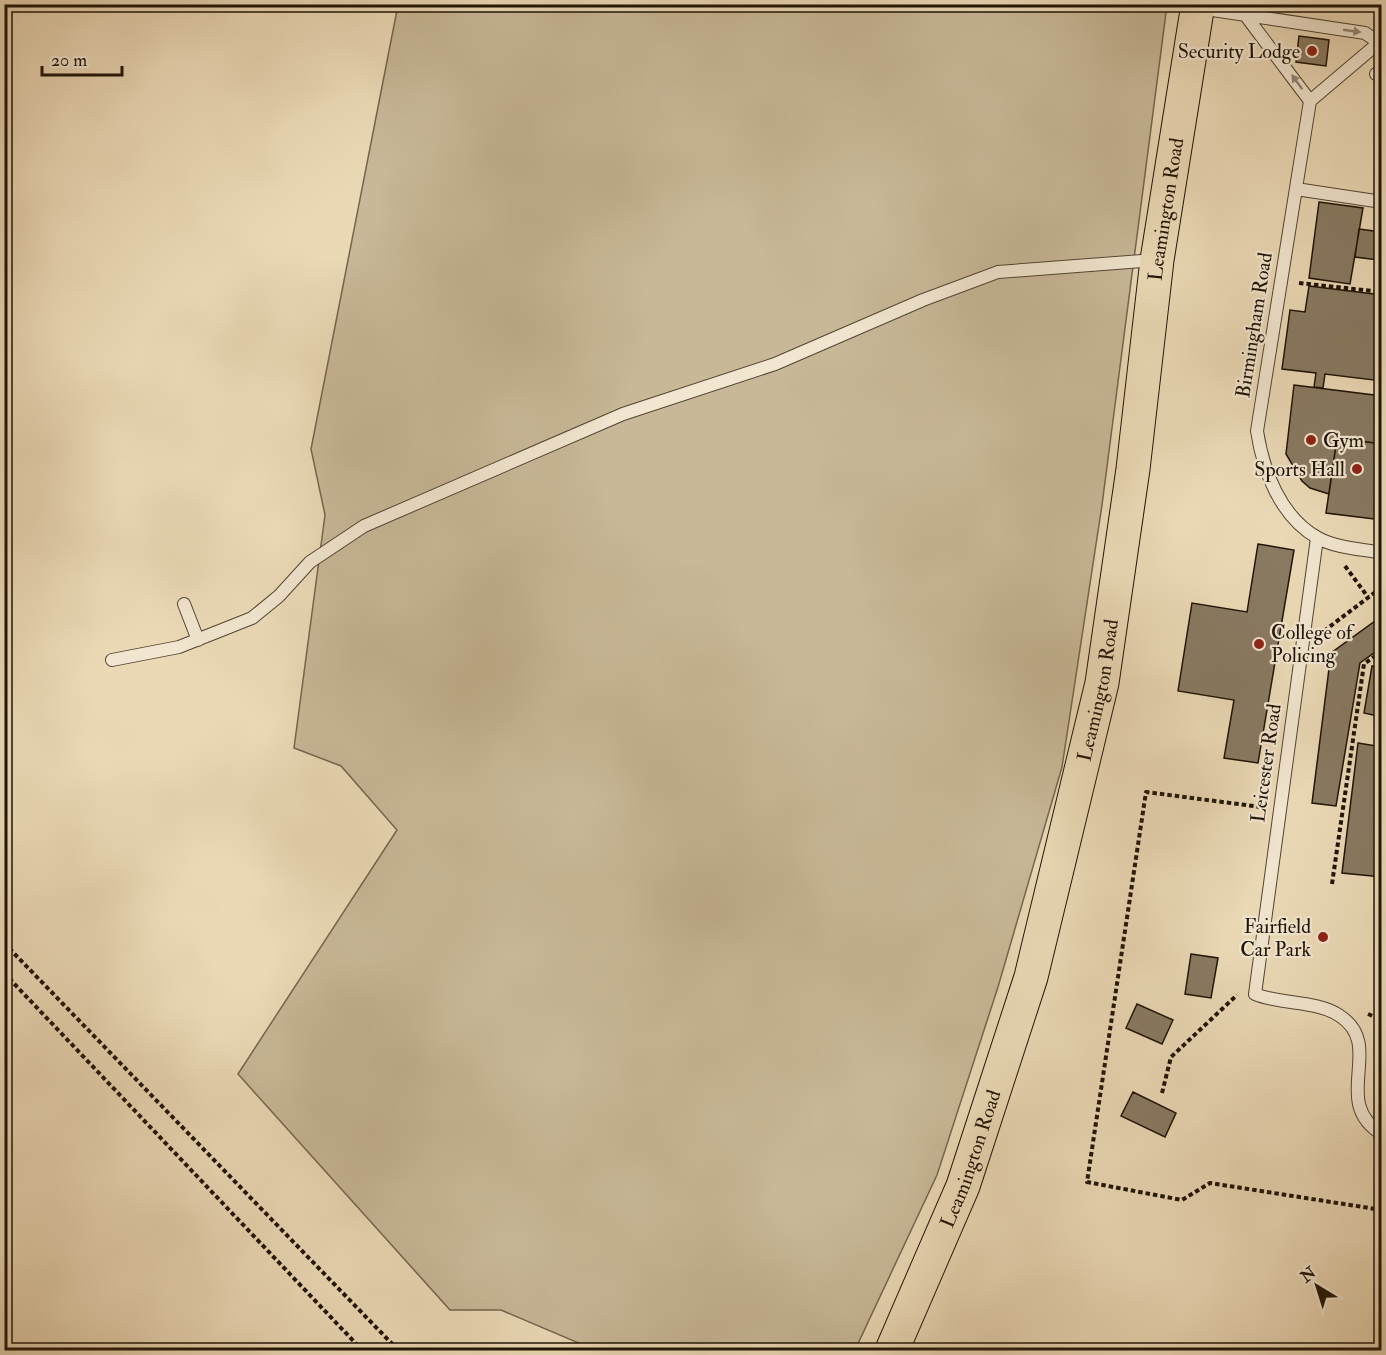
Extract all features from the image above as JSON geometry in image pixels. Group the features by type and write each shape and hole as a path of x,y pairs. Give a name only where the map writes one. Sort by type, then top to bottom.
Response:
{"main road":[{"name":"Leamington Road","path":"892,1350 963,1186 1037,954 1102,683 1132,469 1157,260 1198,6"}],"lane":[{"path":"1198,6 1246,16 1365,33 1380,41 1310,101 1246,16"},
{"name":"Birmingham Road","path":"1310,101 1257,431 1263,466 1272,486 1299,523 1317,538"},
{"path":"1296,189 1382,202"},
{"path":"112,660 178,647 252,618 279,596 310,562 364,526 623,414 775,364 923,300 998,272 1157,260"},
{"path":"1317,538 1329,543 1382,553"},
{"name":"Leicester Road","path":"1317,538 1255,979 1255,994 1269,1000 1325,1009 1341,1016 1355,1030 1359,1047 1357,1102 1361,1116 1369,1127 1382,1134"},
{"path":"184,604 198,640"}],"path":[{"path":"1281,281 1382,292"},
{"path":"1329,543 1368,597"},
{"path":"1302,648 1382,587"},
{"path":"1332,884 1364,664 1382,651"},
{"path":"1279,810 1146,792 1087,1182 1182,1200 1210,1183 1382,1210"},
{"path":"4,943 398,1350"},
{"path":"4,974 362,1350"},
{"path":"1162,1094 1171,1057 1209,1018 1255,979"}],"shaded area":[{"path":"398,5 1167,5 1102,505 1062,767 998,987 937,1175 855,1350 595,1350 501,1310 450,1310 238,1074 397,830 341,766 294,748 325,515 311,449"}],"building":[{"name":"Security Lodge","path":"1299,36 1329,40 1326,66 1296,62"},
{"path":"1319,202 1363,208 1350,284 1309,278"},
{"path":"1359,229 1381,232 1378,260 1355,257"},
{"path":"1382,230 1382,272 1376,271"},
{"path":"1309,286 1382,295 1382,381 1325,374 1323,388 1314,387 1316,373 1282,369 1290,310 1305,312"},
{"name":"Gym","path":"1294,385 1382,396 1382,444 1337,438 1329,494 1310,488 1302,481 1286,454"},
{"name":"Sports Hall","path":"1337,438 1382,444 1382,520 1326,513"},
{"path":"1258,544 1294,550 1258,763 1224,758 1234,700 1178,691 1192,603 1247,612"},
{"path":"1382,616 1382,647 1360,663 1336,806 1312,803 1331,653"},
{"path":"1372,666 1382,667 1382,717 1364,713"},
{"path":"1358,743 1382,747 1382,877 1342,873"},
{"path":"1191,954 1218,958 1211,998 1185,994"},
{"path":"1137,1004 1173,1020 1162,1044 1126,1028"},
{"path":"1133,1092 1176,1113 1165,1137 1121,1116"}],"place":[{"name":"Security Lodge","path":"1312,51"},
{"name":"Gym","path":"1311,440"},
{"name":"Sports Hall","path":"1357,469"},
{"name":"College of Policing","path":"1259,644"},
{"name":"Fairfield Car Park","path":"1323,937"}]}
